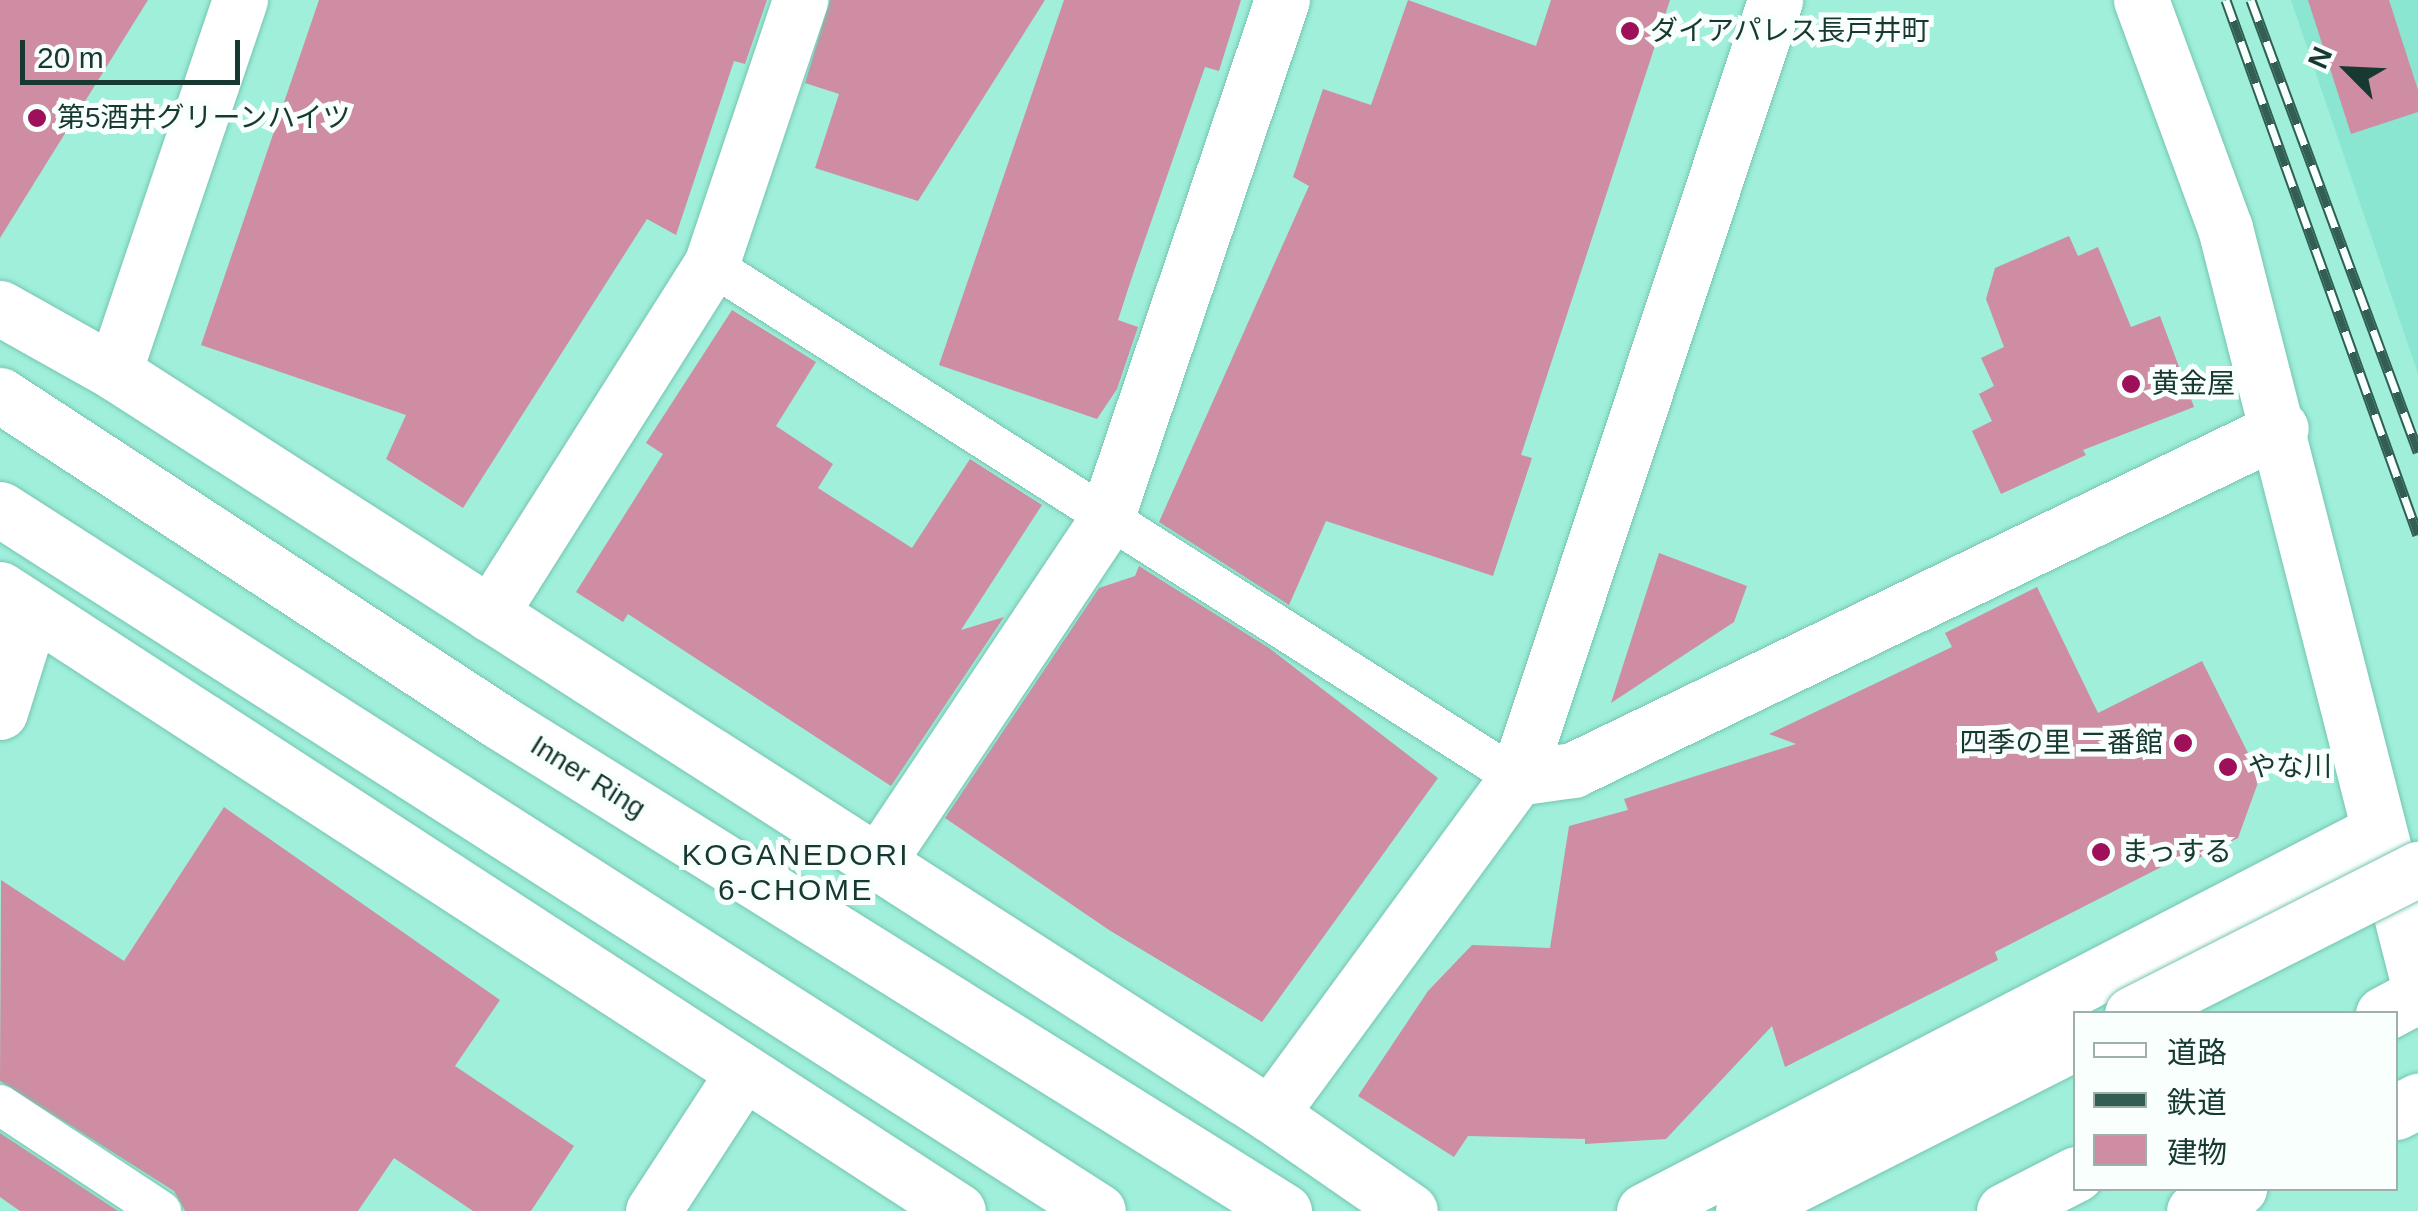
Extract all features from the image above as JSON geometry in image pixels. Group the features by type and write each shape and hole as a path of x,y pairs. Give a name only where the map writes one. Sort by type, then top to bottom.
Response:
{"street":[{"path":"114,372 240,0"},
{"path":"490,614 711,265 800,0"},
{"path":"878,863 1106,522 1282,0"},
{"path":"1270,1114 1517,778 1775,0"},
{"path":"2141,0 2226,228 2280,428 2310,577 2418,982"},
{"path":"0,308 114,372 1270,1114 1410,1211"},
{"name":"Inner Ring","path":"0,395 500,722 1284,1211"},
{"path":"1517,778 1573,770 2280,428"},
{"path":"0,510 454,795 1098,1211"},
{"path":"0,712 16,600 958,1211"},
{"path":"1644,1211 2378,830"},
{"path":"2138,1011 2418,869"},
{"path":"2389,1011 2418,995"},
{"path":"1743,1211 2073,1044"},
{"path":"654,1211 743,1073"},
{"path":"2004,1211 2073,1176"},
{"path":"2194,1211 2233,1191"}],"lane":[{"path":"711,265 1106,522 1517,778"},
{"path":"0,1105 161,1211"}],"shaded area":[{"path":"2291,0 2418,0 2418,374"}],"building":[{"name":"第5酒井グリーンハイツ","path":"0,0 148,0 0,238"},
{"path":"319,0 767,0 745,64 734,61 676,235 647,219 463,508 386,459 406,415 201,345"},
{"path":"830,0 1045,0 918,201 815,168 839,94 805,83"},
{"path":"1064,0 1241,0 1219,71 1205,67 1134,271 1118,320 1138,327 1117,389 1097,419 939,365"},
{"path":"1408,0 1536,46 1551,0 1670,0 1521,455 1532,458 1493,576 1326,521 1289,605 1159,522 1309,186 1293,177 1323,89 1371,105"},
{"path":"2308,0 2389,0 2418,90 2418,112 2351,134"},
{"path":"2069,236 2078,256 2098,247 2131,327 2160,316 2194,407 2083,450 2086,455 2001,494 1972,431 1992,421 1979,394 1994,386 1981,358 2004,347 1986,299 1995,268"},
{"path":"732,310 816,362 776,426 833,464 818,488 912,548 970,459 1042,505 961,630 1004,617 891,786 628,614 623,622 576,592 663,454 646,443"},
{"path":"1659,553 1747,586 1734,622 1611,703"},
{"path":"1139,566 1269,648 1438,778 1262,1022 1109,930 945,818 1099,588 1135,576"},
{"path":"2037,587 2098,713 2202,661 2260,777 2238,838 2183,866 2179,858 1995,952 1998,960 1785,1067 1772,1026 1666,1139 1585,1144 1585,1139 1468,1136 1454,1157 1358,1096 1428,991 1472,945 1550,948 1569,826 1628,810 1624,799 1796,744 1769,734 1952,647 1945,633"},
{"path":"224,807 500,1000 455,1066 574,1146 531,1211 473,1211 394,1158 358,1211 185,1211 174,1191 0,1081 1,880 124,961"},
{"path":"0,1133 118,1211 20,1211 0,1197"}],"railway":[{"path":"2226,0 2418,535"},
{"path":"2251,0 2418,452"}],"place":[{"name":"ダイアパレス長戸井町","path":"1630,31"},
{"name":"第5酒井グリーンハイツ","path":"37,118"},
{"name":"黄金屋","path":"2131,384"},
{"name":"四季の里 二番館","path":"2183,743"},
{"name":"やな川","path":"2228,767"},
{"name":"まっする","path":"2101,852"}],"district":[{"name":"KOGANEDORI 6-CHOME","path":"796,872"}]}
